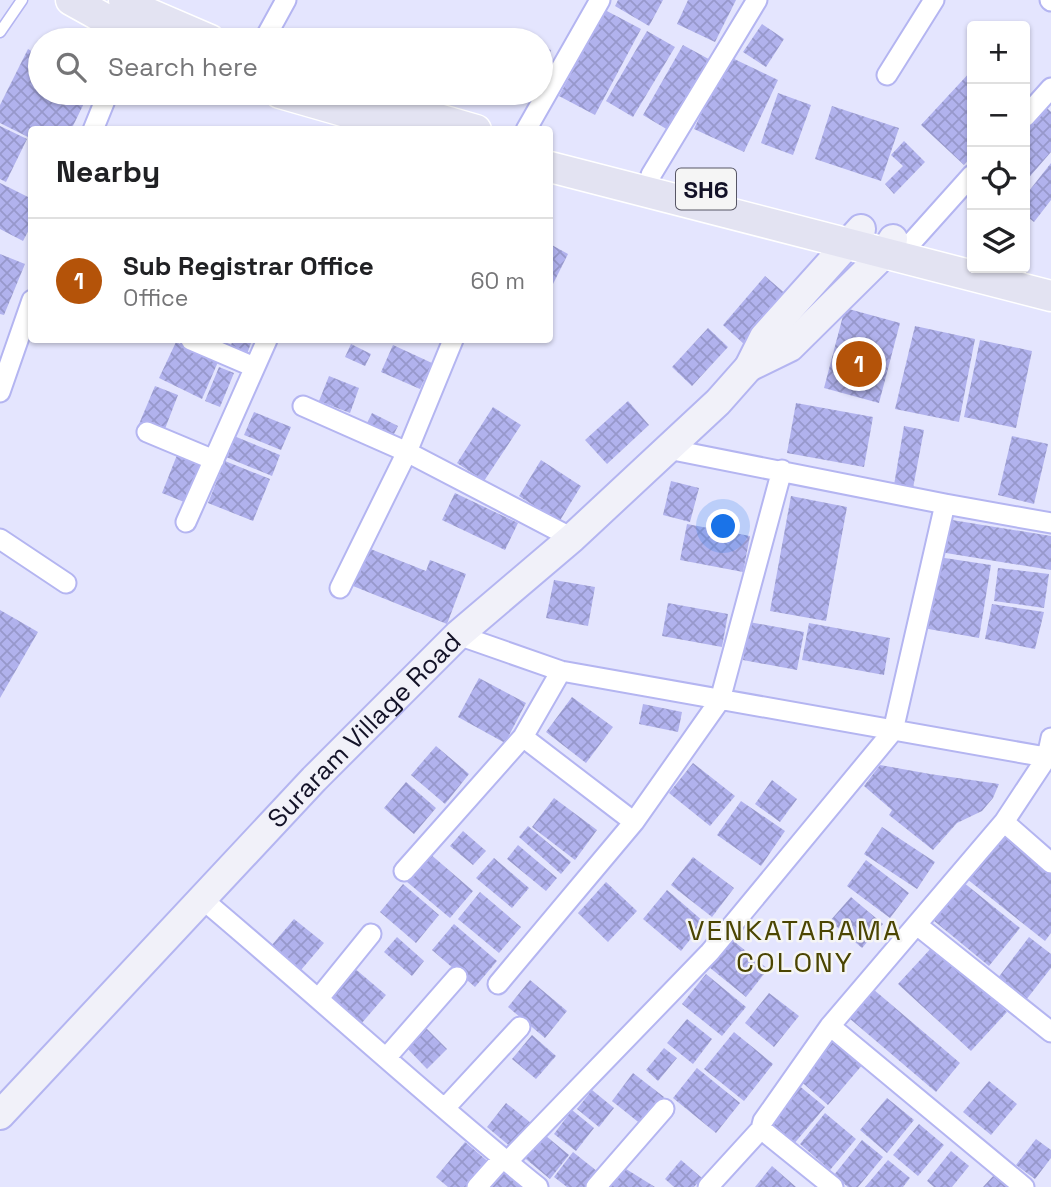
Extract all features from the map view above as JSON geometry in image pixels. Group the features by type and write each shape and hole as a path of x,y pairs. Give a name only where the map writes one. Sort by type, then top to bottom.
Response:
{"main road":[{"path":"71,0 165,28"},
{"path":"324,105 397,126"},
{"path":"353,113 447,126"},
{"name":"SH6","path":"553,150 651,174 854,237"},
{"name":"SH6","path":"553,168 896,246 967,256"},
{"name":"Suraram Village Road","path":"0,1115 314,779 457,635 572,538 718,402 749,367 764,337 854,237"},
{"name":"SH6","path":"896,246 1051,296"},
{"name":"Suraram Village Road","path":"749,367 790,347 896,246"},
{"path":"1030,271 1051,275"}],"street":[{"path":"271,28 286,0"},
{"path":"553,83 600,0"},
{"path":"651,174 757,0"},
{"path":"887,75 934,0"},
{"path":"1030,111 1051,88"},
{"path":"95,126 103,105"},
{"path":"528,126 540,105"},
{"path":"896,246 967,180"},
{"path":"0,392 28,312"},
{"path":"198,343 254,367"},
{"path":"186,522 266,343"},
{"path":"341,588 407,452 452,343"},
{"path":"303,406 407,452 572,538"},
{"path":"147,432 214,460"},
{"path":"668,449 1051,523"},
{"path":"498,984 634,822 720,700 782,470"},
{"path":"477,1187 710,952 893,731 945,504"},
{"path":"0,539 66,583"},
{"path":"457,635 561,671 1049,758"},
{"path":"404,871 523,737 561,671"},
{"path":"523,737 634,822"},
{"path":"708,1187 761,1129 768,1113 830,1026 1004,822 1049,758 1051,738"},
{"path":"1004,822 1051,863"},
{"path":"201,898 504,1161 538,1187"},
{"path":"917,925 1051,1032"},
{"path":"319,998 371,934"},
{"path":"386,1058 457,977"},
{"path":"830,1026 1024,1187"},
{"path":"445,1108 520,1027"},
{"path":"596,1187 664,1109"},
{"path":"761,1129 833,1187"}],"lane":[{"path":"0,32 22,0"}],"building":[{"path":"618,0 663,0 649,26 615,6"},
{"path":"688,0 736,0 715,42 677,24"},
{"path":"605,10 641,29 595,115 559,96"},
{"path":"762,24 784,39 766,67 743,52"},
{"path":"647,31 675,47 633,117 606,101"},
{"path":"683,45 714,62 673,133 643,115"},
{"path":"28,49 28,105 83,105 73,126 28,126 28,137 0,123 0,105"},
{"path":"728,56 778,80 744,152 694,129"},
{"path":"967,75 967,162 964,165 921,125"},
{"path":"778,93 811,105 793,155 761,143"},
{"path":"832,106 899,128 881,181 815,159"},
{"path":"1047,108 1051,112 1051,152 1030,176 1030,147 1030,127"},
{"path":"0,126 27,139 6,182 0,179"},
{"path":"904,141 925,162 894,194 885,184 903,166 891,155"},
{"path":"1051,163 1051,200 1034,222 1030,219 1030,190"},
{"path":"0,183 28,197 28,232 23,241 0,229"},
{"path":"553,246 568,254 553,284"},
{"path":"0,254 25,264 4,315 0,314"},
{"path":"765,276 788,296 745,345 723,325"},
{"path":"845,308 900,323 879,403 824,388"},
{"path":"915,326 975,339 959,422 895,409"},
{"path":"708,328 728,347 692,386 672,367"},
{"path":"980,340 1032,351 1016,428 964,417"},
{"path":"176,343 218,362 202,399 159,378"},
{"path":"232,343 251,343 246,357 229,350"},
{"path":"351,344 371,354 365,366 345,357"},
{"path":"393,345 432,363 420,389 381,372"},
{"path":"219,367 234,373 220,407 205,401"},
{"path":"329,376 359,388 350,413 319,401"},
{"path":"155,386 178,395 163,434 139,424"},
{"path":"628,401 649,425 607,464 585,440"},
{"path":"796,403 873,417 864,467 787,453"},
{"path":"493,407 521,425 484,481 457,463"},
{"path":"254,412 291,427 281,450 244,435"},
{"path":"372,413 398,426 392,438 366,425"},
{"path":"904,426 924,430 913,488 894,485"},
{"path":"234,436 280,455 272,476 226,457"},
{"path":"1012,436 1048,444 1034,504 998,495"},
{"path":"177,455 205,466 189,504 162,493"},
{"path":"541,460 581,486 559,522 519,496"},
{"path":"225,461 270,479 253,521 208,503"},
{"path":"671,481 699,488 690,522 663,515"},
{"path":"455,493 518,523 505,550 442,520"},
{"path":"791,496 847,507 826,621 770,611"},
{"path":"946,519 1051,536 1051,570 940,552"},
{"path":"687,524 750,536 743,572 680,560"},
{"path":"368,548 426,571 430,560 466,574 447,624 353,586"},
{"path":"938,557 991,565 979,638 923,628"},
{"path":"998,568 1049,574 1044,608 994,601"},
{"path":"554,580 595,587 588,626 546,618"},
{"path":"668,603 728,614 722,647 662,636"},
{"path":"992,604 1044,612 1035,649 985,639"},
{"path":"0,610 38,632 0,698"},
{"path":"749,622 804,632 797,670 743,660"},
{"path":"809,623 890,638 884,675 802,660"},
{"path":"479,678 526,703 505,743 458,717"},
{"path":"572,697 613,727 586,763 546,732"},
{"path":"643,704 682,712 678,732 639,724"},
{"path":"436,746 469,774 445,804 411,775"},
{"path":"693,763 735,796 710,826 669,793"},
{"path":"880,765 999,784 993,798 982,811 957,823 933,850 889,815 892,810 864,786"},
{"path":"772,780 797,799 780,822 755,804"},
{"path":"406,782 436,808 414,834 384,808"},
{"path":"554,798 597,830 575,860 532,827"},
{"path":"741,801 785,831 761,866 717,835"},
{"path":"528,826 571,862 561,874 519,837"},
{"path":"882,827 935,862 917,889 864,854"},
{"path":"463,831 486,851 473,865 450,846"},
{"path":"1004,832 1051,870 1051,933 1045,941 967,879"},
{"path":"518,845 557,878 546,891 507,859"},
{"path":"429,853 473,891 450,918 406,881"},
{"path":"693,857 734,888 712,917 671,885"},
{"path":"494,858 529,888 512,908 476,878"},
{"path":"866,860 909,893 890,918 847,886"},
{"path":"606,882 637,911 608,942 578,913"},
{"path":"963,882 1020,928 989,966 933,920"},
{"path":"403,884 439,915 416,943 380,912"},
{"path":"667,890 704,922 681,951 643,919"},
{"path":"480,892 521,927 499,953 458,919"},
{"path":"851,897 883,924 862,948 830,921"},
{"path":"294,919 324,943 301,970 271,946"},
{"path":"454,924 497,961 475,987 432,950"},
{"path":"397,937 424,961 412,976 384,952"},
{"path":"1029,937 1051,954 1051,968 1026,1000 998,978"},
{"path":"731,939 768,969 746,997 709,967"},
{"path":"934,945 1007,1012 971,1051 898,984"},
{"path":"353,967 386,995 361,1024 328,996"},
{"path":"706,974 746,1007 722,1036 682,1004"},
{"path":"530,980 567,1011 545,1038 508,1007"},
{"path":"873,989 960,1063 936,1092 849,1018"},
{"path":"769,993 799,1016 774,1047 745,1023"},
{"path":"687,1019 712,1039 693,1064 667,1043"},
{"path":"426,1028 447,1049 427,1069 406,1047"},
{"path":"734,1032 773,1064 744,1101 704,1069"},
{"path":"532,1035 556,1056 536,1079 512,1059"},
{"path":"832,1036 864,1063 828,1105 797,1078"},
{"path":"664,1048 677,1058 658,1081 646,1070"},
{"path":"697,1068 740,1103 716,1133 673,1098"},
{"path":"633,1073 664,1097 642,1125 612,1101"},
{"path":"989,1081 1017,1104 991,1135 963,1112"},
{"path":"797,1084 825,1107 793,1145 766,1121"},
{"path":"592,1090 614,1108 599,1127 577,1109"},
{"path":"887,1098 914,1120 887,1153 860,1130"},
{"path":"506,1103 531,1123 512,1148 487,1127"},
{"path":"572,1110 594,1128 576,1151 554,1134"},
{"path":"825,1113 856,1139 830,1170 800,1144"},
{"path":"919,1124 944,1145 918,1176 893,1155"},
{"path":"540,1131 569,1155 550,1179 521,1155"},
{"path":"1036,1139 1051,1150 1051,1158 1035,1179 1016,1165"},
{"path":"862,1140 883,1157 858,1187 848,1187 834,1175"},
{"path":"465,1142 491,1164 471,1187 448,1187 436,1177"},
{"path":"951,1151 969,1166 952,1187 934,1187 927,1181"},
{"path":"573,1152 598,1172 586,1187 567,1187 554,1177"},
{"path":"681,1160 702,1178 694,1187 674,1187 665,1179"},
{"path":"888,1160 910,1178 903,1187 865,1187"},
{"path":"618,1164 655,1187 604,1187"},
{"path":"772,1166 796,1187 755,1187"},
{"path":"496,1167 522,1187 480,1187"},
{"path":"995,1174 1010,1187 983,1187"}],"place":[{"name":"Sub Registrar Office","path":"859,364"}],"district":[{"name":"VENKATARAMA COLONY","path":"795,946"}]}
